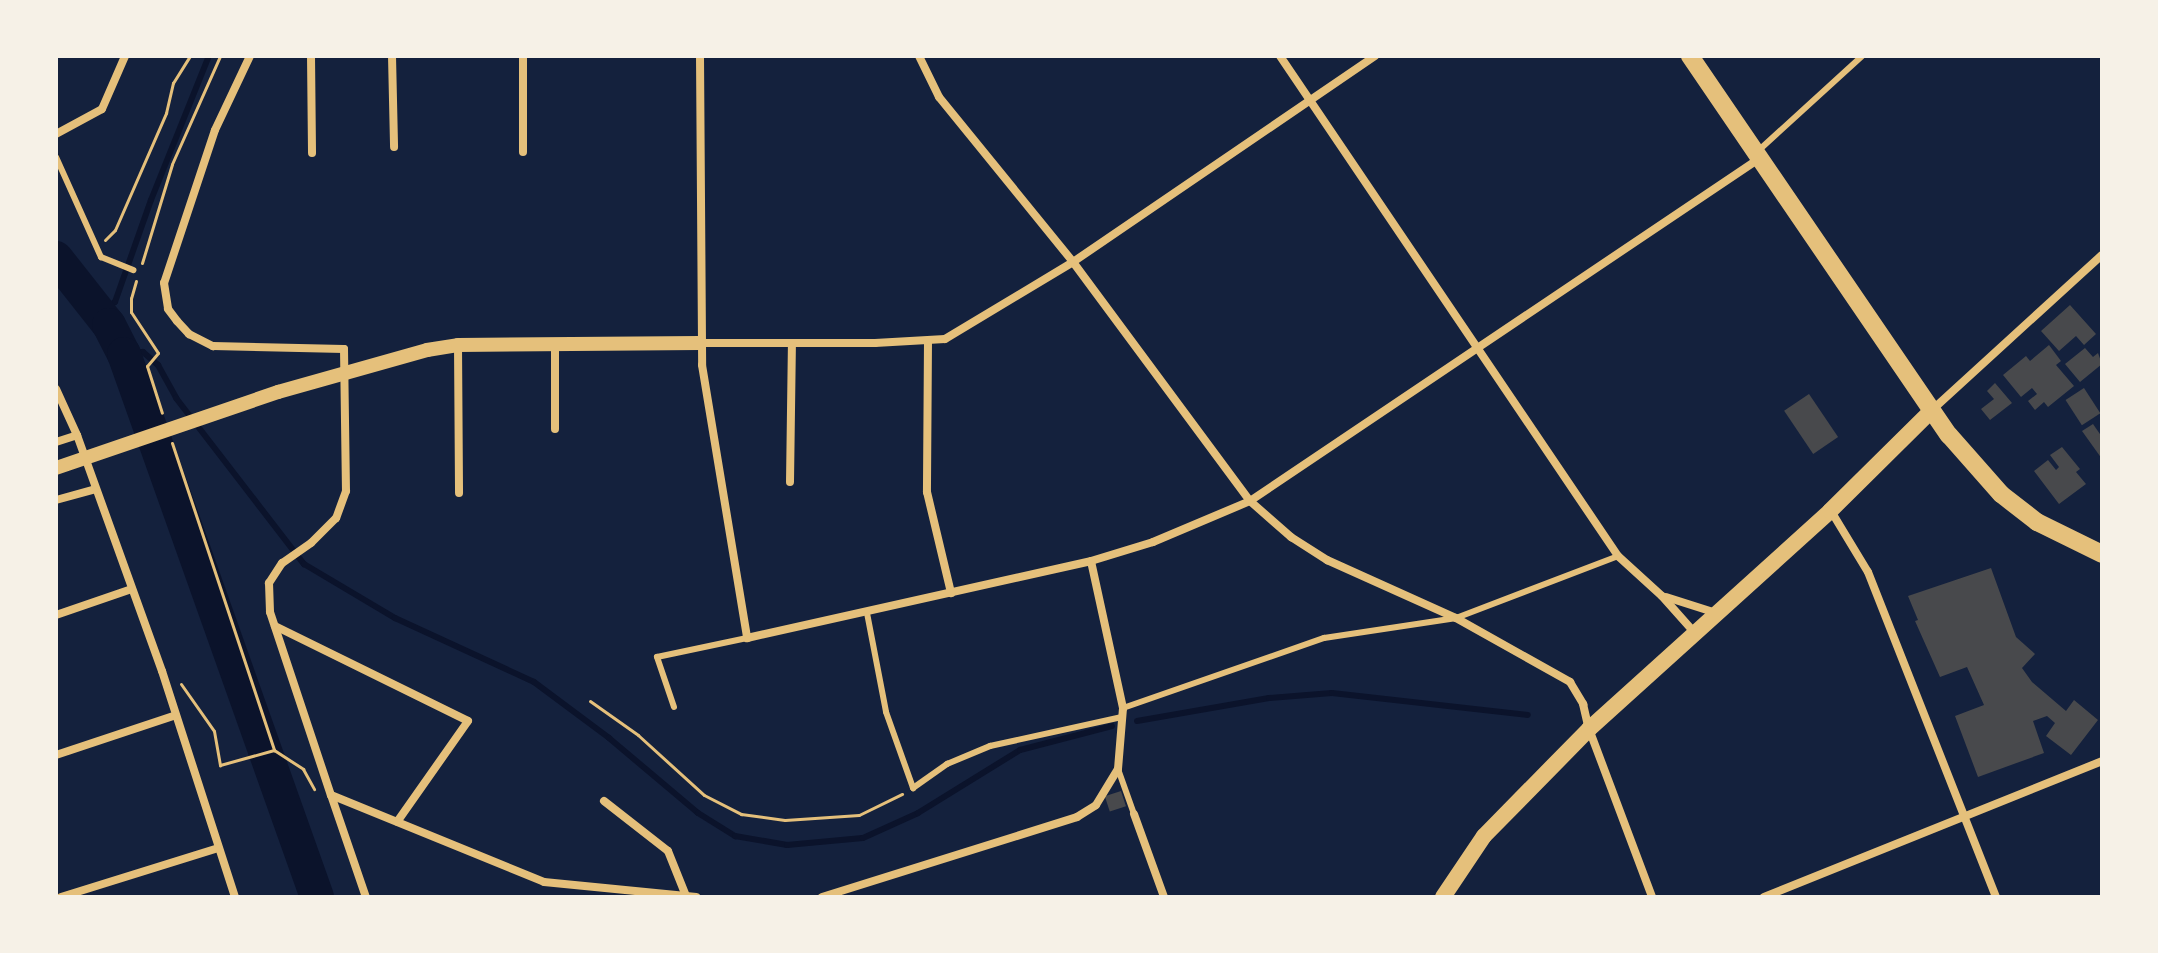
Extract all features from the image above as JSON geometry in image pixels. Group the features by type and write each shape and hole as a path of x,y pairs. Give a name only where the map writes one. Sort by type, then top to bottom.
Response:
{"main road":[{"path":"1690,56 1931,411 2001,494 2037,522 2102,554"},
{"path":"1443,897 1484,836 1589,729 1830,511 1931,411"}],"street":[{"path":"56,134 102,109 125,56"},
{"path":"250,56 215,130 164,283 168,309 189,334 213,346 344,349 346,491 336,518 311,543 282,563 269,583 275,626 366,897"},
{"path":"311,56 312,153"},
{"path":"392,56 394,147"},
{"path":"523,56 523,152"},
{"path":"700,56 700,343 747,638 1091,561 1153,542 1250,501 1478,349 1759,155"},
{"path":"919,56 939,97 1073,262 1250,501 1291,537 1327,560 1456,618 1570,682 1583,704 1589,729 1652,897"},
{"path":"1280,56 1618,556 1662,596 1694,632"},
{"path":"56,468 346,371 458,345 945,339 1073,262 1375,56"},
{"path":"1931,411 2102,255"},
{"path":"928,341 927,492 951,593"},
{"path":"790,482 792,343"},
{"path":"458,345 459,493"},
{"path":"555,346 555,429"},
{"path":"56,389 77,435 162,671 235,897"},
{"path":"56,442 77,435"},
{"path":"56,500 96,489"},
{"path":"1830,511 1868,572 1996,897"},
{"path":"822,897 1077,817 1096,805 1118,769 1122,713 1091,561"},
{"path":"56,615 132,589"},
{"path":"1662,596 1716,613"},
{"path":"275,626 468,721 397,822"},
{"path":"56,755 176,715"},
{"path":"1764,897 2102,761"},
{"path":"331,795 544,882 696,897"},
{"path":"604,801 668,851 686,896"},
{"path":"1134,814 1164,897"},
{"path":"61,897 218,848"},
{"path":"584,887 585,897"}],"lane":[{"path":"1759,155 1862,56"},
{"path":"56,157 101,257 134,270"},
{"path":"867,613 886,712 913,788 947,764 990,746 1122,713 1324,638 1456,618 1618,556"},
{"path":"674,707 657,657 747,638"},
{"path":"1118,769 1134,814"}],"path":[{"path":"96,248 115,230 166,113 173,83 190,56"},
{"path":"166,425 147,366 158,353 131,312 131,298 172,164 220,56"},
{"path":"171,440 274,750 303,769 318,794 331,795"},
{"path":"162,671 188,689 214,731 220,765 274,750"},
{"path":"590,701 638,735 704,795 741,814 785,820 859,815 913,788"}],"building":[{"path":"2070,305 2096,334 2084,345 2076,336 2059,351 2041,331"},
{"path":"2049,345 2061,361 2056,365 2074,386 2048,407 2044,402 2035,410 2028,401 2037,394 2032,388 2021,397 2003,375 2026,356 2030,361"},
{"path":"2085,348 2093,357 2098,353 2102,364 2080,382 2065,364"},
{"path":"1995,383 2012,403 1990,420 1981,409 1994,399 1987,391"},
{"path":"2084,388 2100,413 2082,425 2066,400"},
{"path":"1809,394 1838,437 1813,454 1784,411"},
{"path":"2093,424 2102,437 2102,459 2082,431"},
{"path":"2062,447 2080,469 2076,472 2086,484 2059,504 2034,471 2048,460 2056,470 2059,467 2050,455"},
{"path":"1991,568 2016,637 2035,654 2022,668 2032,682 2066,711 2074,700 2098,720 2071,755 2046,736 2055,723 2047,716 2033,721 2044,753 1978,777 1955,716 1984,705 1967,667 1940,677 1915,621 1918,620 1908,596"},
{"path":"1121,791 1126,806 1110,811 1105,796"}],"waterway":[{"path":"100,312 115,302 151,200 209,56"},
{"path":"56,258 109,325 124,354 317,897"},
{"path":"124,354 143,352 158,365 176,398 304,564 395,618 534,682 609,738 698,813 735,836 787,845 863,838 918,813 1020,750 1112,726"},
{"path":"1137,721 1269,698 1332,693 1528,715"}]}
